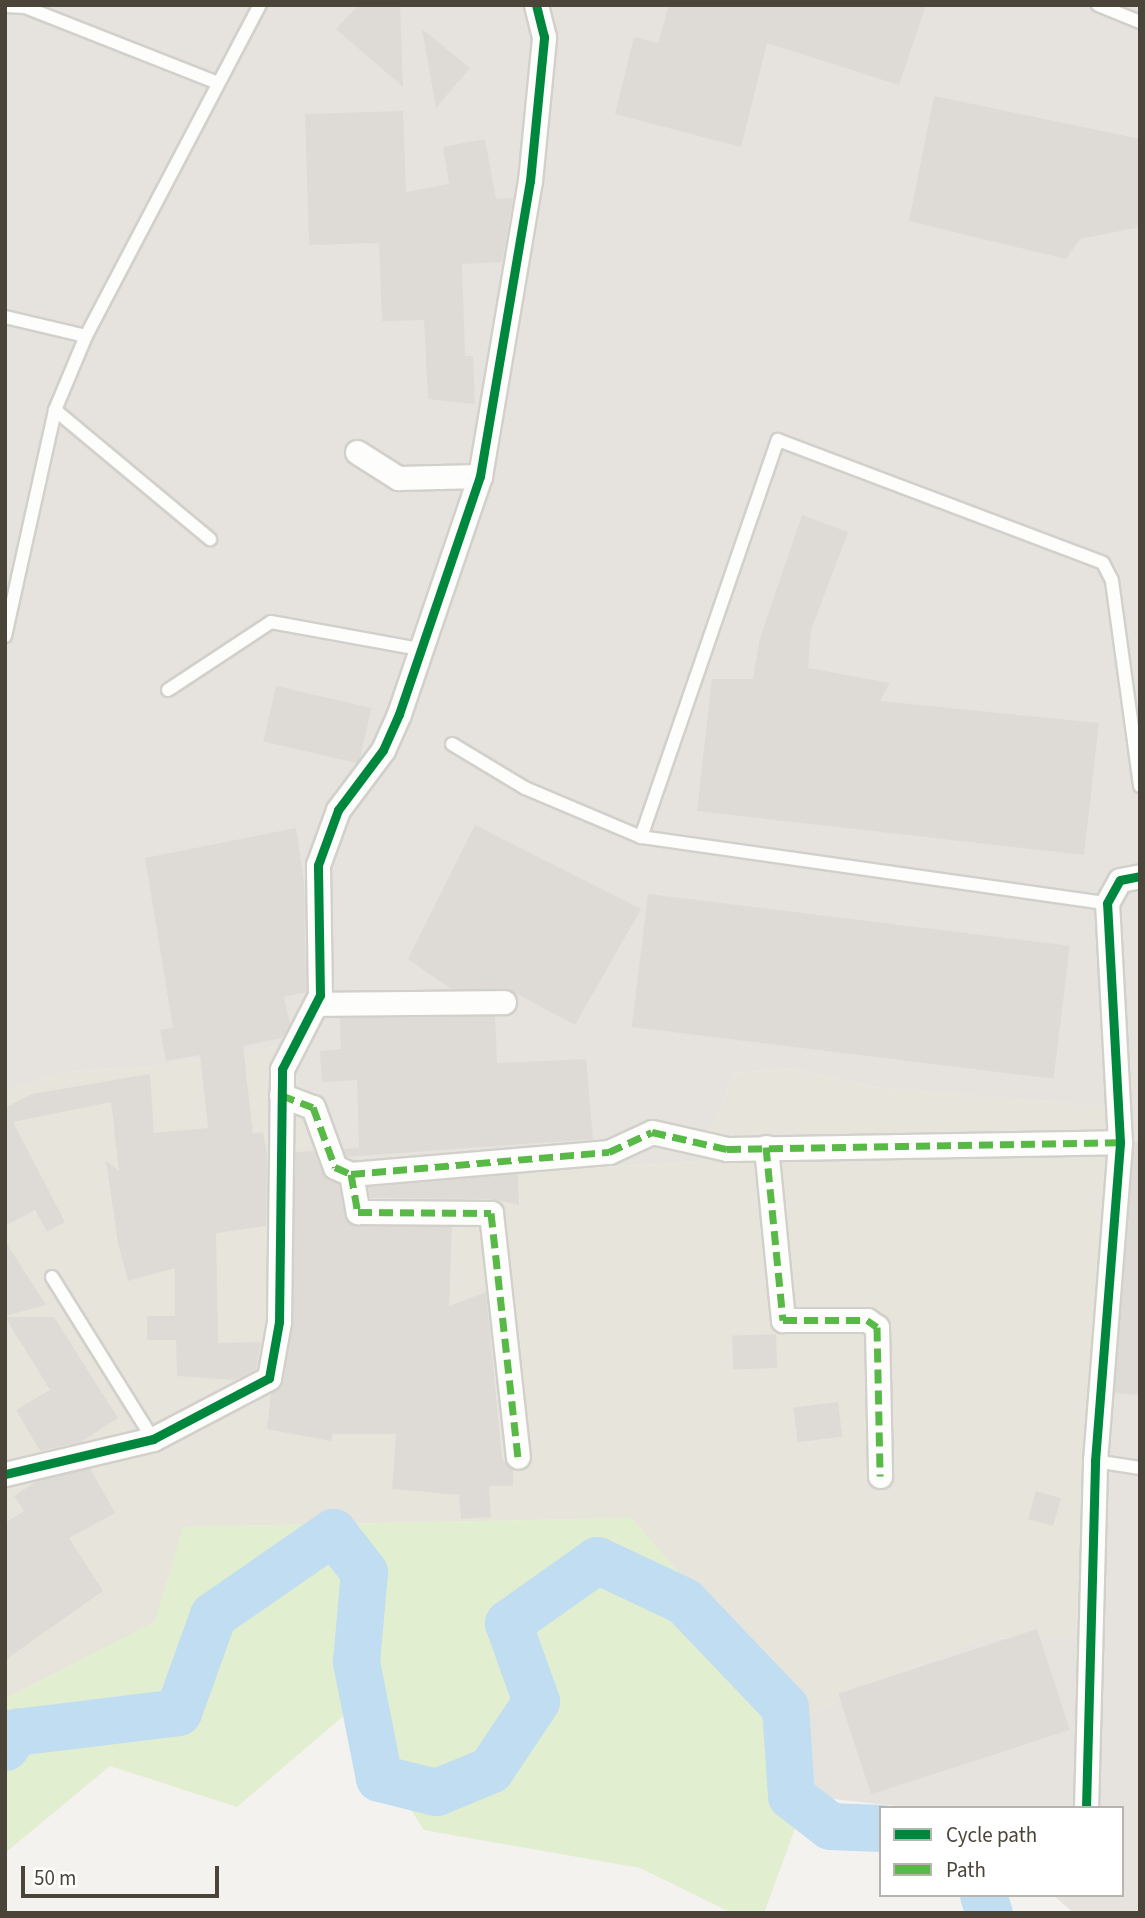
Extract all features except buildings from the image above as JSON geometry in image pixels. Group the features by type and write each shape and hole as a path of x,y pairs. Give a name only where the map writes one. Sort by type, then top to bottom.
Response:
{"street":[{"path":"5,1474 153,1439 269,1377 279,1322 281,1096 285,1056 318,1004 322,842 383,750 425,650 480,476 530,181 544,37 536,5"},
{"path":"357,452 398,478 480,476"},
{"path":"1086,1806 1095,1461 1120,1142 1107,903 1120,880 1140,876"},
{"path":"318,1004 504,1002"},
{"path":"281,1096 313,1107 335,1167 351,1174 609,1152 652,1132 727,1149 1120,1142"},
{"path":"766,1147 783,1320 867,1320 877,1327 880,1476"},
{"path":"351,1174 358,1212 491,1213 518,1457"}],"lane":[{"path":"5,636 8,610 55,410 86,336 260,5"},
{"path":"1098,5 1140,22"},
{"path":"5,6 25,7 218,83"},
{"path":"5,317 86,336"},
{"path":"55,410 210,539"},
{"path":"641,837 778,440 1103,563 1112,581 1140,786"},
{"path":"168,690 271,622 425,650"},
{"path":"452,744 525,788 641,837 1107,903"},
{"path":"52,1277 153,1439"},
{"path":"1095,1461 1140,1468"}],"shaded area":[{"path":"5,5 1140,5 1140,1913 1074,1913 1055,1897 1124,1897 1124,1806 896,1806 807,1796 804,1716 980,1639 1076,1638 1086,1460 1109,1259 1107,1107 873,1087 793,1069 734,1073 698,1162 358,1180 280,1046 150,1067 69,1072 5,1090"},
{"path":"281,1046 358,1180 698,1162 734,1073 793,1069 873,1087 1108,1107 1109,1259 1086,1460 1076,1638 980,1639 804,1716 631,1518 184,1527 155,1622 5,1699 5,1090 69,1072 150,1067"}],"green space":[{"path":"631,1518 804,1716 807,1796 764,1913 732,1913 640,1868 424,1830 348,1712 237,1807 110,1766 5,1853 5,1699 155,1622 183,1527"}],"waterway":[{"path":"5,1747 16,1732 178,1712 213,1615 333,1532 364,1572 356,1662 379,1778 436,1792 490,1770 536,1701 508,1623 597,1560 684,1601 785,1707 791,1796 830,1826 879,1828"},
{"path":"984,1897 989,1913"}],"marked path":[{"path":"281,1095 313,1107 335,1167 351,1174 609,1152 652,1132 727,1149 1120,1142"},
{"path":"766,1147 783,1320 867,1320 877,1327 880,1476"},
{"path":"351,1174 358,1212 491,1213 518,1457"}],"cycle path":[{"path":"5,1474 153,1439 269,1378 279,1322 282,1069 320,995 318,865 338,810 383,750 399,714 480,476 530,181 544,37 536,5"},
{"path":"1086,1806 1095,1461 1120,1142 1107,903 1120,880 1140,876"}]}
